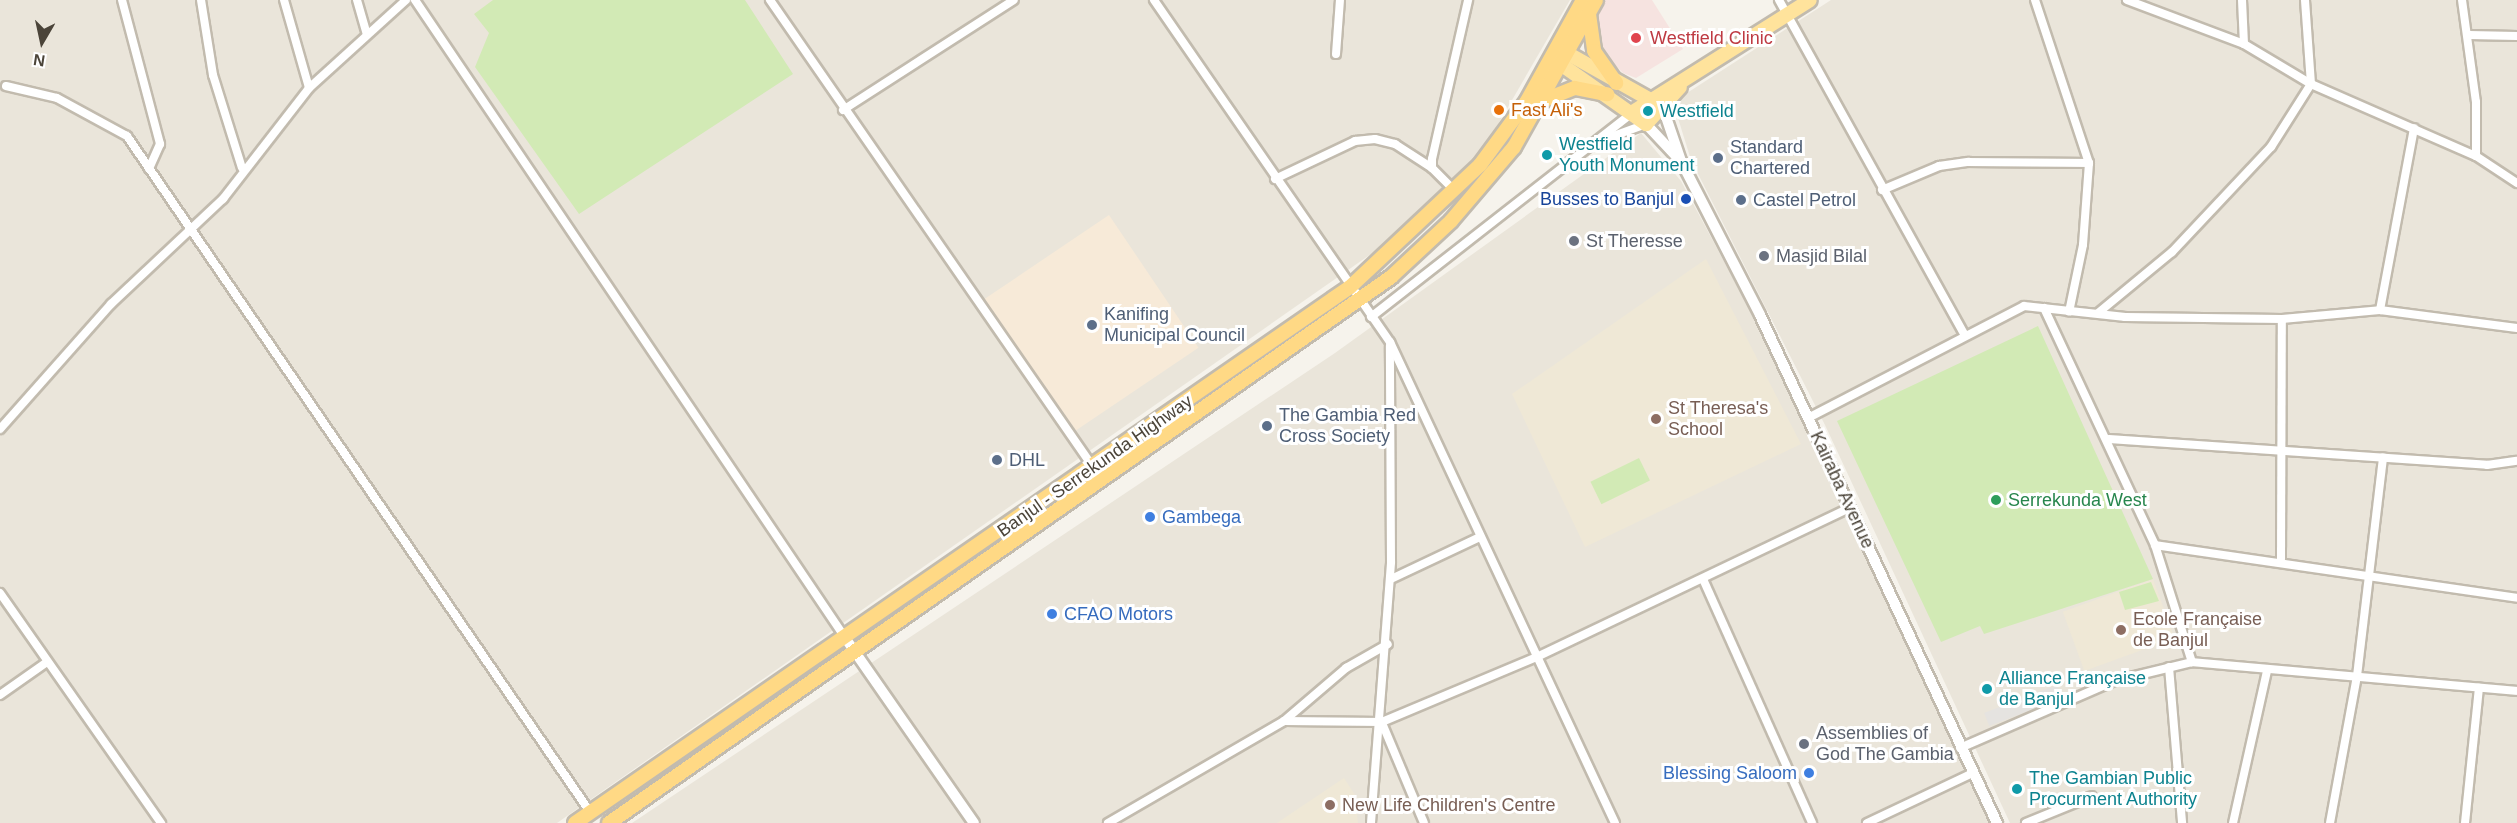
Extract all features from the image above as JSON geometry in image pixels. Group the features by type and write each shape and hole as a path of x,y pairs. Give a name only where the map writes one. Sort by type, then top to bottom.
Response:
{"highway":[{"path":"1561,56 1583,0"},
{"path":"1561,56 1596,0"},
{"path":"1589,14 1594,51 1616,82"},
{"name":"Banjul - Serrekunda Highway","path":"609,823 856,654 1361,300 1426,246 1474,196 1542,101 1561,56"},
{"name":"Banjul - Serrekunda Highway","path":"575,823 846,639 1350,287 1455,191 1508,130 1561,56"},
{"path":"1542,101 1575,88 1607,94"}],"main road":[{"path":"1633,112 1652,99 1680,87 1810,0"},
{"name":"Kairaba Avenue","path":"1561,56 1652,99 1664,111"},
{"name":"Kairaba Avenue","path":"1561,56 1646,124"},
{"path":"1646,124 1664,111 1680,87"}],"street":[{"path":"122,0 160,144 149,170"},
{"path":"201,0 213,75 242,168"},
{"path":"284,0 309,88"},
{"path":"357,0 368,34"},
{"path":"0,429 111,304 190,225 223,199 242,168 309,88 406,0"},
{"path":"415,0 856,654 974,823"},
{"path":"770,0 843,110 1093,467"},
{"path":"843,110 1014,0"},
{"path":"1154,0 1275,179 1390,342 1615,823"},
{"path":"1336,54 1340,0"},
{"path":"1432,168 1468,0"},
{"path":"1779,0 1882,190 1965,335"},
{"path":"2035,0 2089,163 2083,245 2069,312"},
{"path":"2127,0 2244,44 2311,84 2476,156 2517,183"},
{"path":"2242,0 2244,44"},
{"path":"2098,313 2172,252 2271,147 2311,84 2305,0"},
{"path":"2463,0 2469,35 2476,156"},
{"path":"2469,35 2517,36"},
{"path":"6,86 57,98 127,136 591,812"},
{"name":"Kairaba Avenue","path":"1664,111 1681,160 1808,418 1960,748 1997,823"},
{"path":"1371,317 1534,185 1605,139 1633,112"},
{"path":"1605,139 1646,124"},
{"name":"Kairaba Avenue","path":"1646,124 1681,160"},
{"path":"2380,310 2414,128"},
{"path":"1275,179 1355,141 1375,139 1395,144 1432,168 1455,191"},
{"path":"1882,190 1939,166 1969,162 2089,163"},
{"path":"1808,418 2024,306 2069,312 2282,319 2380,310 2517,328"},
{"path":"2044,308 2109,439 2156,545 2192,662"},
{"path":"2281,559 2282,319"},
{"path":"1371,823 1382,723 1391,579 1390,342"},
{"path":"2109,439 2282,447 2383,458 2487,465 2517,461"},
{"path":"2330,823 2357,676 2367,573 2383,458"},
{"path":"1284,721 1382,723 1537,657 1850,508"},
{"path":"1391,579 1480,537"},
{"path":"2156,545 2281,559 2517,598"},
{"path":"1703,579 1812,823"},
{"path":"0,593 162,823"},
{"path":"1108,823 1284,721 1346,668 1388,644"},
{"path":"0,695 48,662"},
{"path":"1960,748 2114,681 2192,662 2267,671 2357,676 2517,691"},
{"path":"2169,667 2182,823"},
{"path":"2233,823 2267,671"},
{"path":"2465,823 2479,688"},
{"path":"1382,723 1424,823"},
{"path":"1867,823 1973,773"},
{"path":"2026,823 2092,796"}],"shaded area":[{"path":"0,0 1570,0 1479,157 1401,233 557,823 0,823"},
{"name":"Westfield Clinic","path":"1605,0 1652,0 1683,49 1636,78 1623,73 1599,49 1594,27"},
{"path":"1831,0 2517,0 2517,823 2010,823 1825,425 1691,160 1673,102"},
{"path":"1641,133 1681,181 1774,355 1989,823 632,823 1335,353"},
{"name":"Kanifing Municipal Council","path":"1109,215 1198,348 1072,433 983,300"},
{"name":"St Theresa's School","path":"1706,259 1801,444 1585,547 1512,394"},
{"name":"Ecole Française de Banjul","path":"2153,579 2175,638 2084,671 2063,612"},
{"path":"2057,685 2062,698 1989,726 1984,713"},
{"name":"New Life Children's Centre","path":"1344,778 1355,795 1358,823 1277,823"}],"green space":[{"path":"493,0 745,0 793,74 579,214 475,67 489,33 474,14"},
{"name":"Serrekunda West","path":"2038,326 2153,579 1984,634 1980,626 1941,642 1837,421"},
{"path":"1639,458 1650,480 1601,504 1590,482"},
{"path":"2151,582 2159,601 2125,610 2119,592"}],"place":[{"name":"Westfield Clinic","path":"1636,38"},
{"name":"Fast Ali's","path":"1499,110"},
{"name":"Westfield","path":"1648,111"},
{"name":"Westfield Youth Monument","path":"1547,155"},
{"name":"Standard Chartered","path":"1718,158"},
{"name":"Busses to Banjul","path":"1686,199"},
{"name":"Castel Petrol","path":"1741,200"},
{"name":"St Theresse","path":"1574,241"},
{"name":"Masjid Bilal","path":"1764,256"},
{"name":"Kanifing Municipal Council","path":"1092,325"},
{"name":"St Theresa's School","path":"1656,419"},
{"name":"The Gambia Red Cross Society","path":"1267,426"},
{"name":"DHL","path":"997,460"},
{"name":"Serrekunda West","path":"1996,500"},
{"name":"Gambega","path":"1150,517"},
{"name":"CFAO Motors","path":"1052,614"},
{"name":"Ecole Française de Banjul","path":"2121,630"},
{"name":"Alliance Française de Banjul","path":"1987,689"},
{"name":"Assemblies of God The Gambia","path":"1804,744"},
{"name":"Blessing Saloom","path":"1809,773"},
{"name":"The Gambian Public Procurment Authority","path":"2017,789"},
{"name":"New Life Children's Centre","path":"1330,805"}]}
